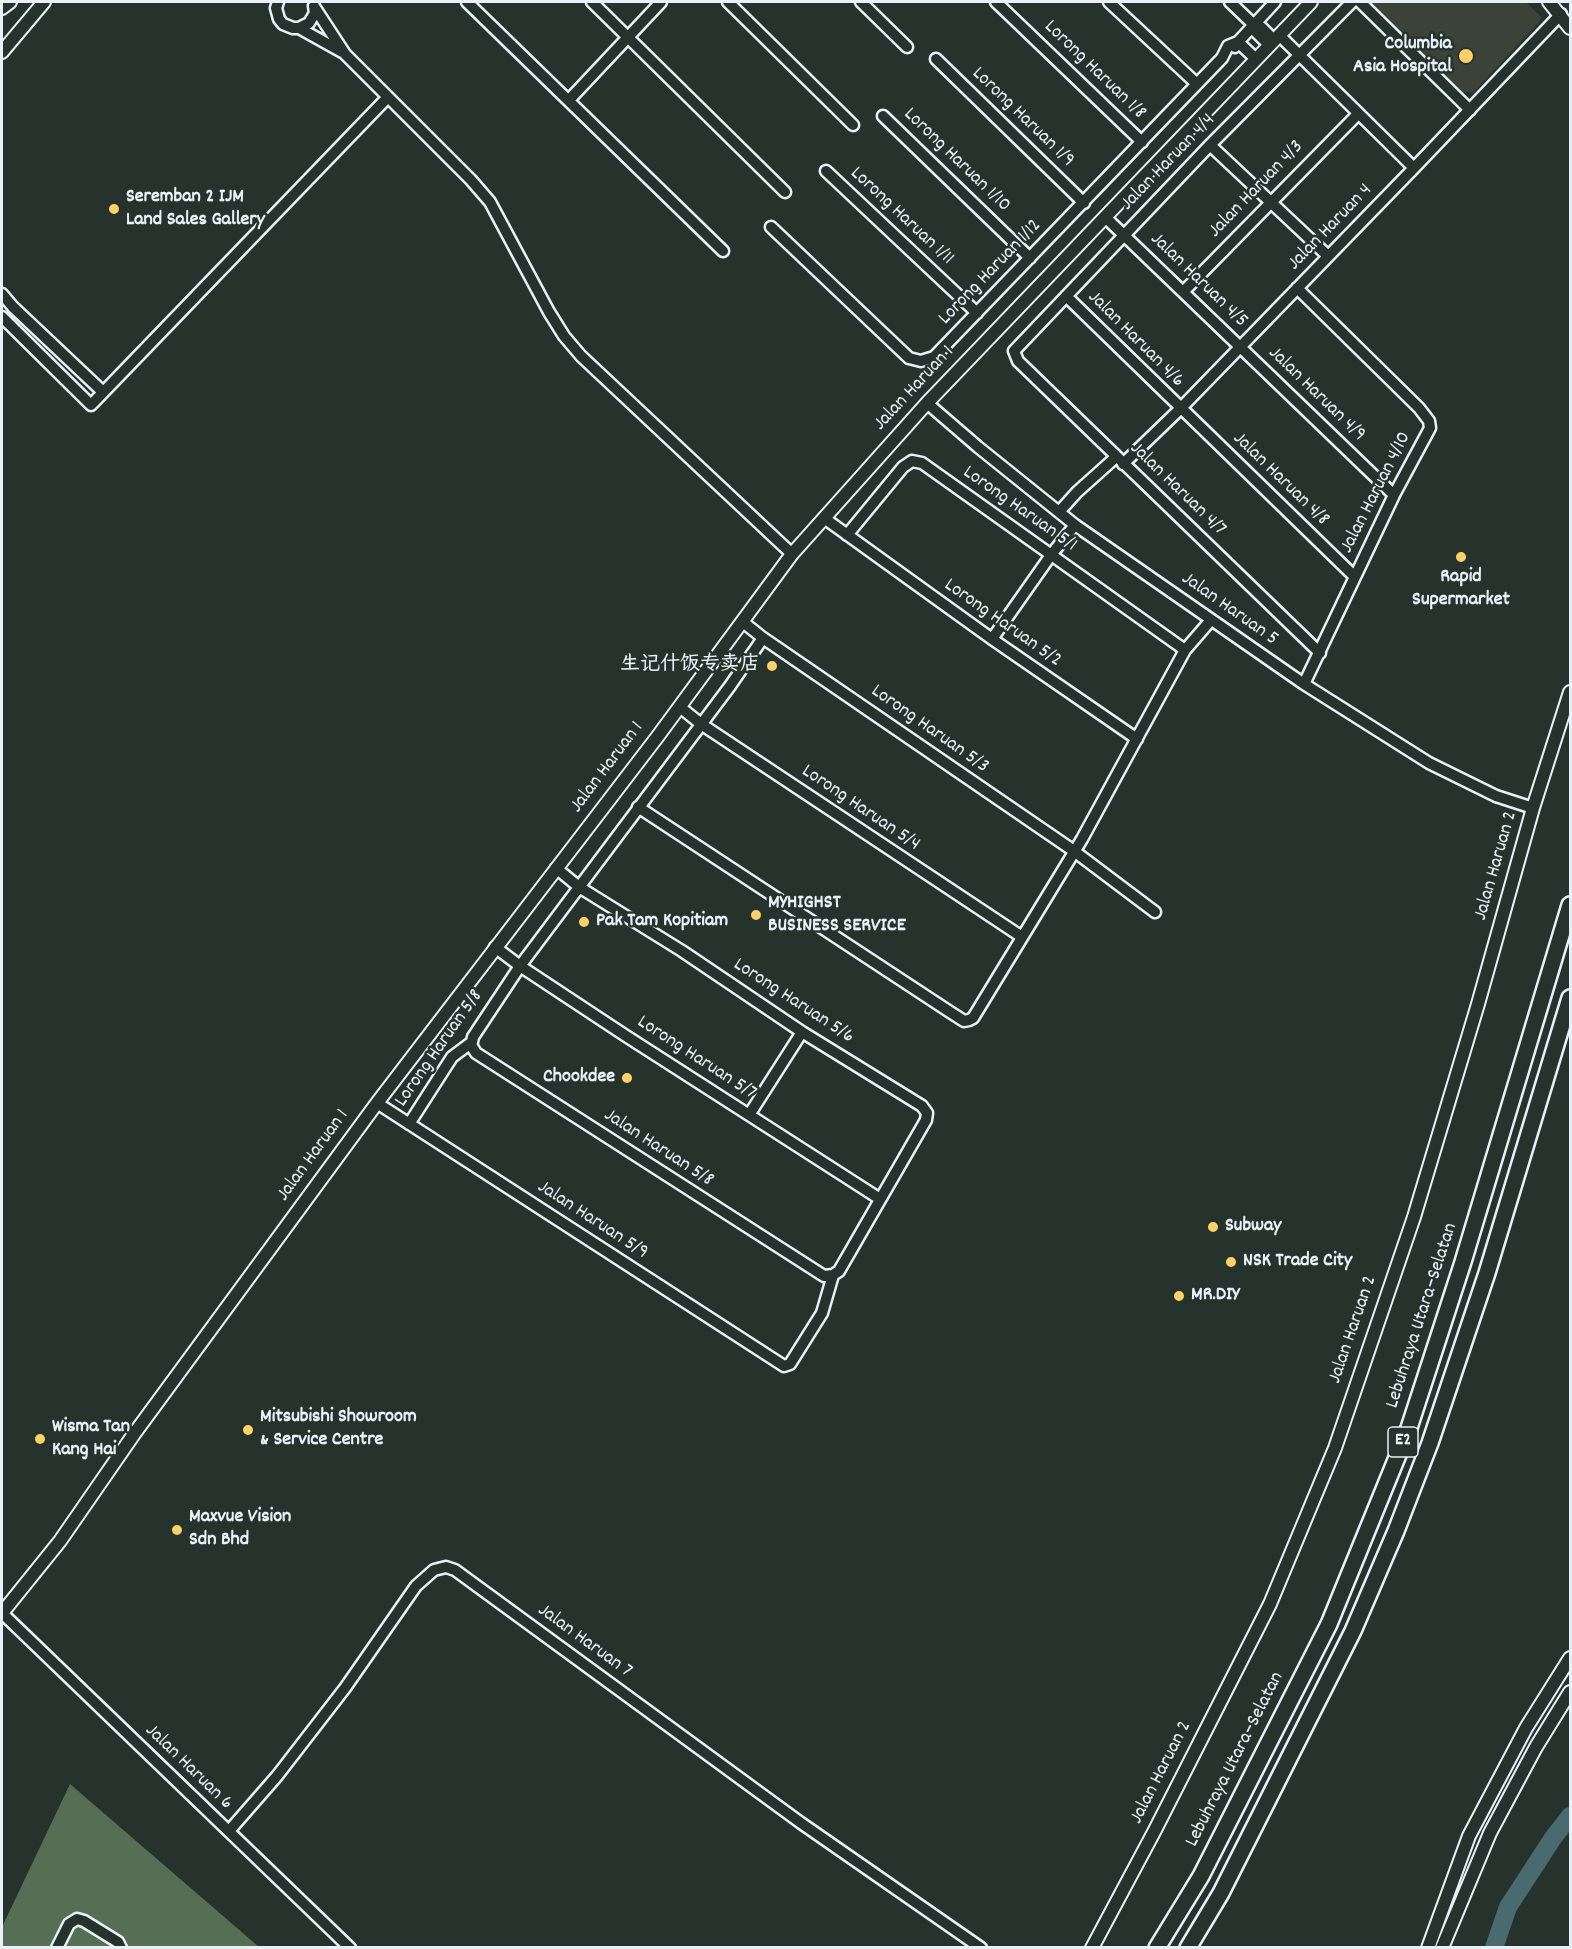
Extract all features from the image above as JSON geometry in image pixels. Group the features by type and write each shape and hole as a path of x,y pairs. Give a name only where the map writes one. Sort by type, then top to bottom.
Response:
{"highway":[{"name":"Lebuhraya Utara–Selatan","path":"1157,1947 1201,1876 1329,1624 1409,1428 1463,1262 1570,905"},
{"name":"E2","path":"1188,1947 1221,1893 1353,1631 1396,1531 1430,1443 1487,1273 1570,998"}],"main road":[{"path":"2,8 10,2"},
{"path":"2,52 44,2"},
{"name":"Jalan Haruan 1","path":"2,1613 60,1541 134,1434 377,1103 680,707 792,554 927,403 1311,2"},
{"path":"1549,2 1570,28"},
{"name":"Jalan Haruan 2","path":"1092,1947 1155,1830 1270,1604 1335,1448 1414,1217 1478,1004 1533,808 1570,692"},
{"path":"1428,1947 1469,1836 1526,1728 1570,1659"},
{"path":"1442,1947 1490,1833 1536,1747 1570,1692"}],"street":[{"path":"467,2 723,251"},
{"path":"592,2 785,192"},
{"path":"568,100 661,2"},
{"path":"728,2 853,125"},
{"path":"861,2 907,47"},
{"name":"Lorong Haruan 1/8","path":"996,2 1142,142"},
{"path":"1109,2 1197,84"},
{"path":"1230,2 1254,24 1256,32 1298,55 1414,168"},
{"name":"Lorong Haruan 1/12","path":"771,228 909,358 921,361 934,357 1222,58 1233,51 1238,42 1275,2"},
{"name":"Jalan Haruan 4/4","path":"1014,351 1210,145 1352,2"},
{"path":"1360,2 1470,110"},
{"path":"276,4 277,14 283,24 299,28 305,26 313,18 314,5"},
{"path":"314,5 345,54 471,180 490,202 549,312 564,336 581,356 792,554"},
{"name":"Jalan Haruan 4","path":"1059,512 1083,485 1120,460 1180,409 1561,14"},
{"path":"299,28 345,54"},
{"path":"1238,42 1256,60"},
{"name":"Lorong Haruan 1/9","path":"936,59 1084,202"},
{"path":"13,307 2,317 91,405 387,98"},
{"name":"Jalan Haruan 4/3","path":"1183,292 1358,114"},
{"name":"Lorong Haruan 1/10","path":"883,116 1030,258"},
{"path":"1210,145 1328,256"},
{"name":"Lorong Haruan 1/11","path":"826,171 976,313"},
{"name":"Jalan Haruan 4/5","path":"1105,217 1240,346"},
{"name":"Jalan Haruan 4/10","path":"1297,288 1386,375 1429,421 1430,428 1394,495 1304,684"},
{"path":"2,294 103,392"},
{"name":"Jalan Haruan 4/6","path":"1066,296 1180,409"},
{"path":"2,328 15,330"},
{"name":"Jalan Haruan 4/9","path":"1240,346 1394,495"},
{"name":"Jalan Haruan 4/7","path":"1014,351 1018,361 1320,653"},
{"name":"Jalan Haruan 5","path":"927,403 1075,525 1304,684 1413,755 1496,796 1533,808"},
{"name":"Jalan Haruan 4/8","path":"1180,409 1355,577"},
{"name":"Lorong Haruan 5/1","path":"847,536 903,467 912,461 922,463 1185,650"},
{"name":"Lorong Haruan 5/2","path":"824,518 1137,740"},
{"path":"992,639 1075,525"},
{"path":"638,807 950,1012 964,1021 969,1020 973,1018 1074,851 1185,650 1211,620"},
{"name":"Lorong Haruan 5/3","path":"743,622 1074,851 1155,912"},
{"path":"701,724 763,638"},
{"name":"Lorong Haruan 5/4","path":"680,707 701,724 1022,937"},
{"name":"Lorong Haruan 5/8","path":"409,1124 452,1057 472,1042 473,1037 520,966 701,724"},
{"name":"Lorong Haruan 5/6","path":"556,868 579,887 675,946 802,1032 922,1106 927,1113 926,1120 880,1198"},
{"name":"Lorong Haruan 5/7","path":"495,947 520,966 880,1198"},
{"path":"749,1115 802,1032"},
{"name":"Jalan Haruan 5/8","path":"472,1042 471,1045 476,1053 824,1276 833,1275"},
{"name":"Jalan Haruan 5/9","path":"377,1103 784,1366 788,1366 822,1313 833,1275"},
{"path":"833,1275 838,1271 880,1198"},
{"name":"Jalan Haruan 7","path":"229,1832 277,1776 345,1688 416,1586 434,1570 446,1567 455,1570 801,1823 981,1947"},
{"name":"Jalan Haruan 6","path":"2,1613 350,1947"},
{"path":"57,1947 69,1924 77,1919 118,1942 121,1947"}],"shaded area":[{"name":"Columbia Asia Hospital","path":"1369,2 1526,2 1541,17 1540,21 1473,93 1463,94"}],"green space":[{"path":"70,1784 259,1947 2,1947 2,1927"}],"waterway":[{"path":"1494,1948 1508,1907 1570,1816"}],"place":[{"name":"Columbia Asia Hospital","path":"1466,56"},
{"name":"Seremban 2 IJM Land Sales Gallery","path":"114,209"},
{"name":"Rapid Supermarket","path":"1461,557"},
{"name":"生记什饭专卖店","path":"772,666"},
{"name":"MYHIGHST BUSINESS SERVICE","path":"756,915"},
{"name":"Pak Tam Kopitiam","path":"584,922"},
{"name":"Chookdee","path":"627,1078"},
{"name":"Subway","path":"1213,1227"},
{"name":"NSK Trade City","path":"1231,1262"},
{"name":"MR.DIY","path":"1179,1296"},
{"name":"Mitsubishi Showroom & Service Centre","path":"248,1430"},
{"name":"Wisma Tan Kang Hai","path":"40,1439"},
{"name":"Maxvue Vision Sdn Bhd","path":"177,1530"}]}
